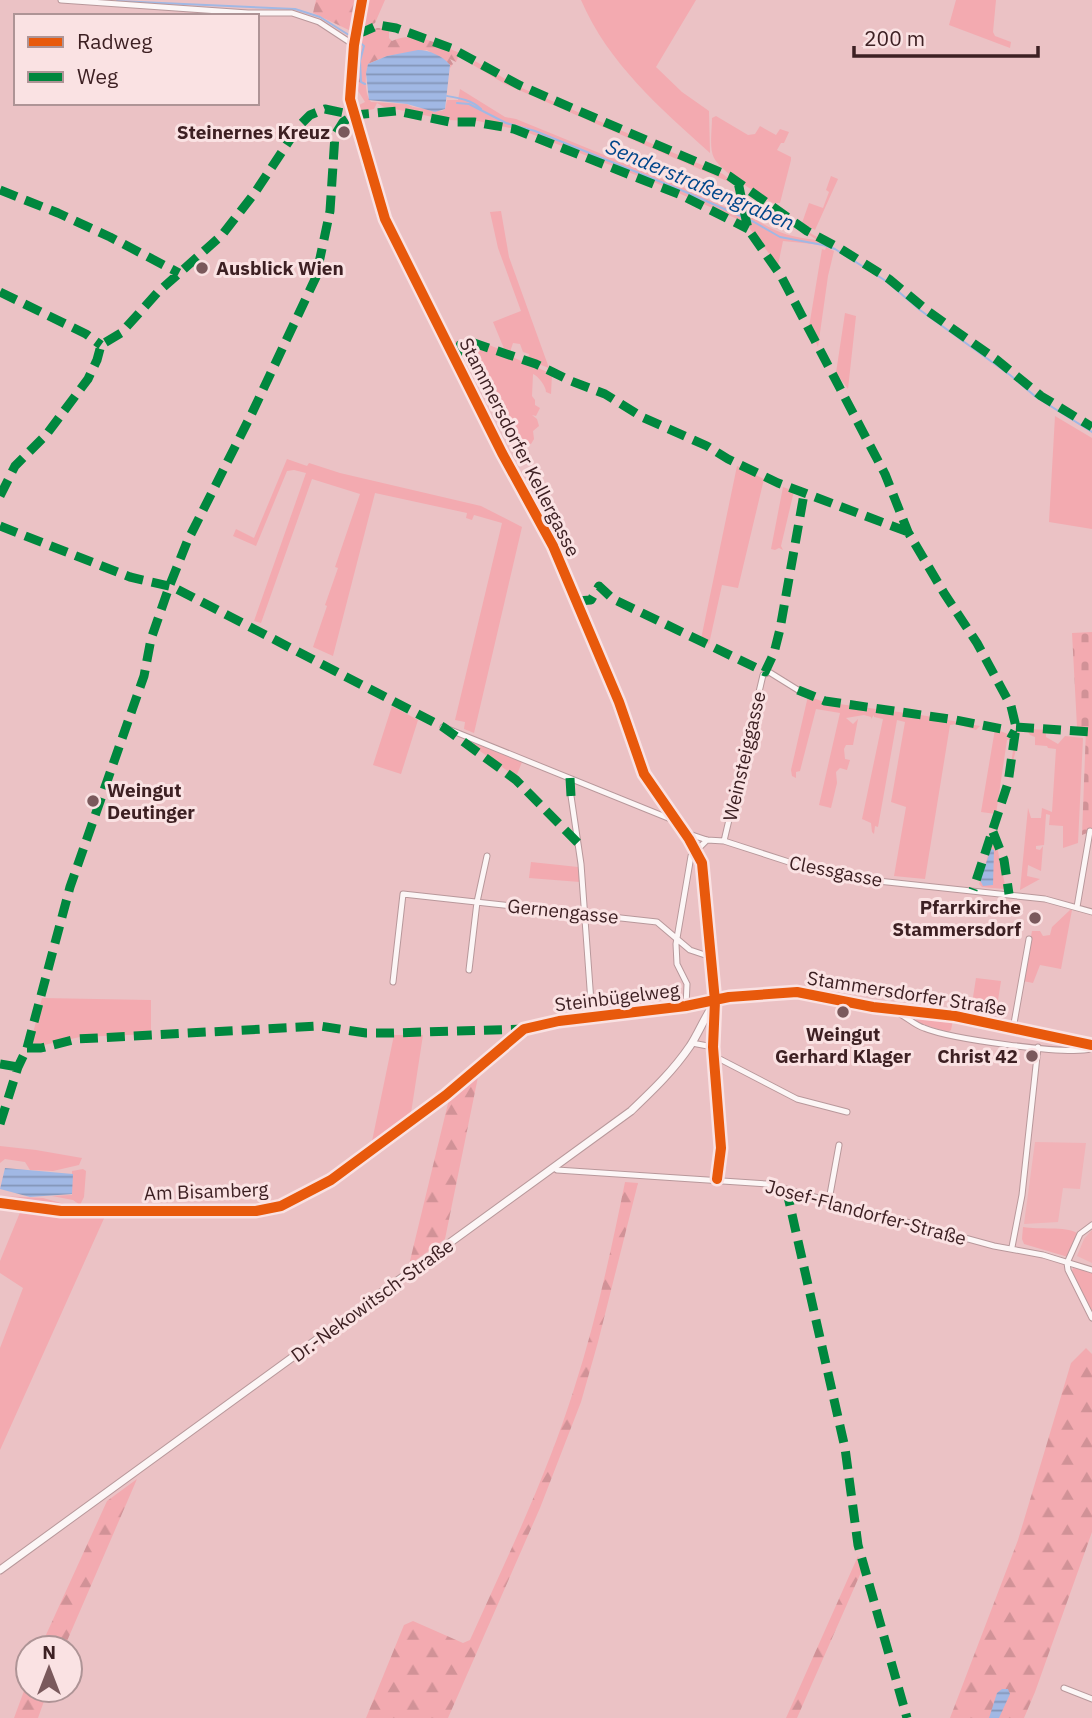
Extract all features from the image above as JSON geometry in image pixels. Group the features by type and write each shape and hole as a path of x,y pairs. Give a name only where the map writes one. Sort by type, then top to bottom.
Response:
{"main road":[{"name":"Stammersdorfer Straße","path":"715,1000 797,992 890,1009 932,1012 1092,1047"},
{"name":"Dr.-Nekowitsch-Straße","path":"0,1570 631,1111 659,1085 692,1044 715,1000"}],"street":[{"path":"61,0 213,11 292,13 319,22 354,43"},
{"name":"Stammersdorfer Kellergasse","path":"362,0 354,43 350,99 386,219 502,453 553,546 619,702 637,760 702,863 715,1000"},
{"name":"Weinsteiggasse","path":"724,841 757,696 765,672 798,690"},
{"path":"443,727 673,820"},
{"path":"571,796 581,864 592,1016"},
{"path":"1077,907 1090,831"},
{"name":"Clessgasse","path":"683,832 707,840 724,841 792,863 878,881 1045,899 1092,912"},
{"path":"686,1006 686,980 676,957 677,939 691,856 707,840"},
{"path":"469,970 477,902 487,856"},
{"name":"Gernengasse","path":"393,982 403,894 657,922 690,950 711,957"},
{"path":"1013,1029 1029,939"},
{"path":"715,1000 713,1047 721,1148 717,1179"},
{"name":"Steinbügelweg","path":"524,1029 592,1016 686,1006 715,1000"},
{"name":"Stammersdorfer Straße","path":"890,1009 921,1028 949,1036 1083,1051 1092,1047"},
{"name":"Am Bisamberg","path":"0,1203 82,1211 256,1211 281,1206 331,1180 365,1157 446,1095 524,1029"},
{"path":"692,1044 713,1047"},
{"path":"1012,1247 1022,1195 1038,1047"},
{"path":"714,1056 797,1100 847,1112"},
{"path":"829,1200 839,1145"},
{"name":"Josef-Flandorfer-Straße","path":"554,1168 717,1179 777,1186 1092,1270"},
{"path":"1092,1226 1080,1234 1067,1263 1092,1318"},
{"path":"1064,1688 1092,1699"}],"shaded area":[{"path":"1035,1142 1086,1143 1080,1189 1063,1188 1058,1222 1024,1224"},
{"path":"1092,1230 1092,1263 1077,1256 1084,1239"}],"green space":[{"path":"316,0 358,0 353,32 313,13"},
{"path":"367,0 385,0 375,23 364,28"},
{"path":"581,0 696,0 656,67 682,92 709,111 710,153 654,101 620,64 592,23"},
{"path":"956,0 996,0 993,32 995,36 1011,42 1010,48 949,25"},
{"path":"377,28 389,28 389,38 392,41 417,38 435,42 460,53 456,62 450,59 453,64 450,68 450,65 427,50 387,56 368,64 366,84 371,102 407,104 413,107 410,112 377,103 374,109 359,112 357,106 365,102 355,86 359,42 363,35"},
{"path":"475,61 517,86 723,174 736,185 505,84 473,65"},
{"path":"460,89 505,117 516,119 680,186 740,214 742,209 744,222 656,183 524,131 478,121 446,120 410,112 413,107 442,111 447,100 458,100"},
{"path":"716,116 748,135 755,134 760,126 776,135 780,129 789,132 777,150 791,157 780,203 773,203 741,183 714,158 711,144 712,118"},
{"path":"831,176 838,179 815,230 802,223 809,203 823,208"},
{"path":"501,211 509,257 549,368 528,360 529,354 523,352 520,344 513,343 510,352 507,352 512,357 552,374 551,394 546,392 545,387 533,374 532,396 535,405 540,408 536,416 532,415 539,426 533,431 534,439 531,444 520,440 517,458 478,376 463,353 459,357 450,343 471,340 505,351 493,322 521,311 498,248 490,212"},
{"path":"746,213 779,232 817,240 803,231 805,230 824,241 823,245 783,241 778,265 750,229"},
{"path":"826,247 834,251 818,347 809,327 822,249 825,250"},
{"path":"845,313 856,316 848,389 836,373"},
{"path":"1055,416 1092,438 1092,529 1049,522"},
{"path":"287,459 481,506 522,527 474,733 464,729 465,722 455,720 502,523 474,515 472,520 466,518 467,513 375,493 333,656 313,647 338,568 335,567 360,494 312,479 261,623 254,621 306,473 287,471 256,546 233,536 236,529 254,538"},
{"path":"737,466 764,479 738,588 722,585 709,644 701,639"},
{"path":"783,487 794,491 781,546 783,550 775,550 771,549"},
{"path":"1092,632 1092,831 1082,835 1086,729 1077,727 1072,633"},
{"path":"808,696 824,702 980,726 976,730 957,724 950,725 925,879 894,876 906,807 891,802 905,722 897,720 878,827 875,826 874,834 871,823 862,819 883,719 874,715 871,719 864,715 846,718 853,724 858,719 853,745 846,745 844,749 845,759 850,760 847,770 840,768 836,772 837,783 831,808 819,805 840,713 816,709 800,771 796,772 796,778 792,776 791,770"},
{"path":"392,706 418,720 401,774 373,765"},
{"path":"1016,728 1046,730 1046,737 1058,744 1065,736 1083,738 1078,843 1063,848 1063,826 1049,825 1050,815 1046,814 1044,845 1036,846 1036,849 1040,850 1043,846 1041,871 1028,865 1027,876 1040,879 1020,890 1028,808 1031,818 1041,818 1042,808 1052,812 1056,749 1035,745 1035,737 1020,731 1009,780"},
{"path":"995,729 1013,736 1007,740 996,814 981,812"},
{"path":"474,743 522,762 516,777 473,746"},
{"path":"993,840 996,842 1004,889 982,887 979,884"},
{"path":"531,862 578,867 580,882 529,878"},
{"path":"1070,910 1061,969 1040,965 1033,983 1023,981 1032,931 1040,931 1043,936 1050,935 1052,927"},
{"path":"976,978 1001,981 996,1013 971,1010"},
{"path":"42,998 151,1000 151,1034 80,1037 35,1047 31,1041"},
{"path":"917,1015 951,1018 951,1030 948,1032 919,1023 916,1020"},
{"path":"394,1035 423,1035 411,1113 371,1146"},
{"path":"479,1072 445,1239 409,1265 450,1095"},
{"path":"0,1146 82,1158 79,1165 53,1171 30,1170 25,1162 5,1159 0,1163"},
{"path":"72,1171 86,1171 84,1197 80,1205 73,1200 52,1196 72,1195"},
{"path":"625,1182 638,1183 581,1402 540,1508 448,1718 366,1718 404,1625 413,1621 463,1643 470,1640 526,1516 563,1421 596,1312"},
{"path":"0,1196 43,1198 68,1205 64,1209 53,1202 46,1207 0,1201"},
{"path":"21,1210 66,1216 106,1214 0,1450 0,1348 23,1288 0,1273 0,1261"},
{"path":"1023,1227 1077,1233 1068,1257 1024,1244"},
{"path":"1073,1268 1092,1272 1092,1312 1072,1272"},
{"path":"1086,1348 1092,1354 1092,1532 1035,1692 1024,1718 950,1718 1018,1540 1071,1363"},
{"path":"137,1479 70,1634 46,1634 107,1501"},
{"path":"858,1556 862,1570 797,1718 786,1718"},
{"path":"19,1704 43,1704 38,1718 14,1718"}],"water":[{"path":"418,50 436,54 450,65 445,109 435,112 407,104 369,100 366,73 368,64 387,56"},
{"path":"991,849 994,850 993,885 983,886 980,880"},
{"path":"5,1168 73,1174 72,1194 30,1197 0,1189"},
{"path":"1008,1689 1010,1694 999,1718 989,1718 997,1693"}],"waterway":[{"name":"Senderstraßengraben","path":"117,1 295,9 320,17 352,37"},
{"name":"Senderstraßengraben","path":"357,40 364,46 360,61 361,82 365,84"},
{"path":"347,78 348,50"},
{"name":"Senderstraßengraben","path":"447,96 469,101 481,109"},
{"name":"Senderstraßengraben","path":"457,103 469,104 506,123 535,131 681,190 754,222 780,237 835,249 886,281 920,310 1036,397 1092,432"}],"marked path":[{"path":"357,31 363,32 379,25 396,28 451,48 519,85 729,176 807,231 889,279 1041,396 1092,427"},
{"path":"0,496 15,466 46,435 88,379 101,345 121,333 158,292 222,235 254,194 299,126 310,115 325,109 354,115 397,111 450,122 474,122 514,129 681,195 748,229"},
{"path":"0,1124 18,1067 27,1048 70,887 144,676 151,639 169,587 187,542 316,277 330,211 335,135 343,122 354,115"},
{"path":"738,182 748,229 781,276 885,474 908,532 977,643 1011,706 1016,727 1008,783 973,890"},
{"path":"0,190 110,237 179,273"},
{"path":"0,292 86,334 101,345"},
{"path":"456,360 460,345 474,343 536,364 605,394 642,417 707,446 778,483 908,532"},
{"path":"577,601 591,600 599,586 613,599 765,672 774,653 780,629 804,494"},
{"path":"0,526 130,577 173,587 443,727 516,780 578,843"},
{"path":"798,690 825,701 956,720 1002,729 1015,736"},
{"path":"1016,727 1092,732"},
{"path":"570,778 571,796"},
{"path":"993,832 1004,860 1009,894"},
{"path":"27,1048 41,1048 77,1039 320,1026 366,1033 524,1029"},
{"path":"0,1064 18,1067"},
{"path":"786,1188 845,1448 858,1545 907,1718"}],"cycle path":[{"path":"362,0 354,45 350,99 385,219 502,453 553,546 619,702 644,774 689,839 702,863 715,1001 713,1047 721,1148 717,1179"},
{"path":"0,1203 61,1211 256,1211 281,1206 331,1180 446,1095 524,1029 559,1021 686,1006 729,997 797,992 873,1007 955,1016 1092,1045"}],"place":[{"name":"Steinernes Kreuz","path":"344,132"},
{"name":"Ausblick Wien","path":"202,268"},
{"name":"Weingut Deutinger","path":"93,801"},
{"name":"Pfarrkirche Stammersdorf","path":"1035,918"},
{"name":"Weingut Gerhard Klager","path":"843,1012"},
{"name":"Christ 42","path":"1032,1056"}]}
